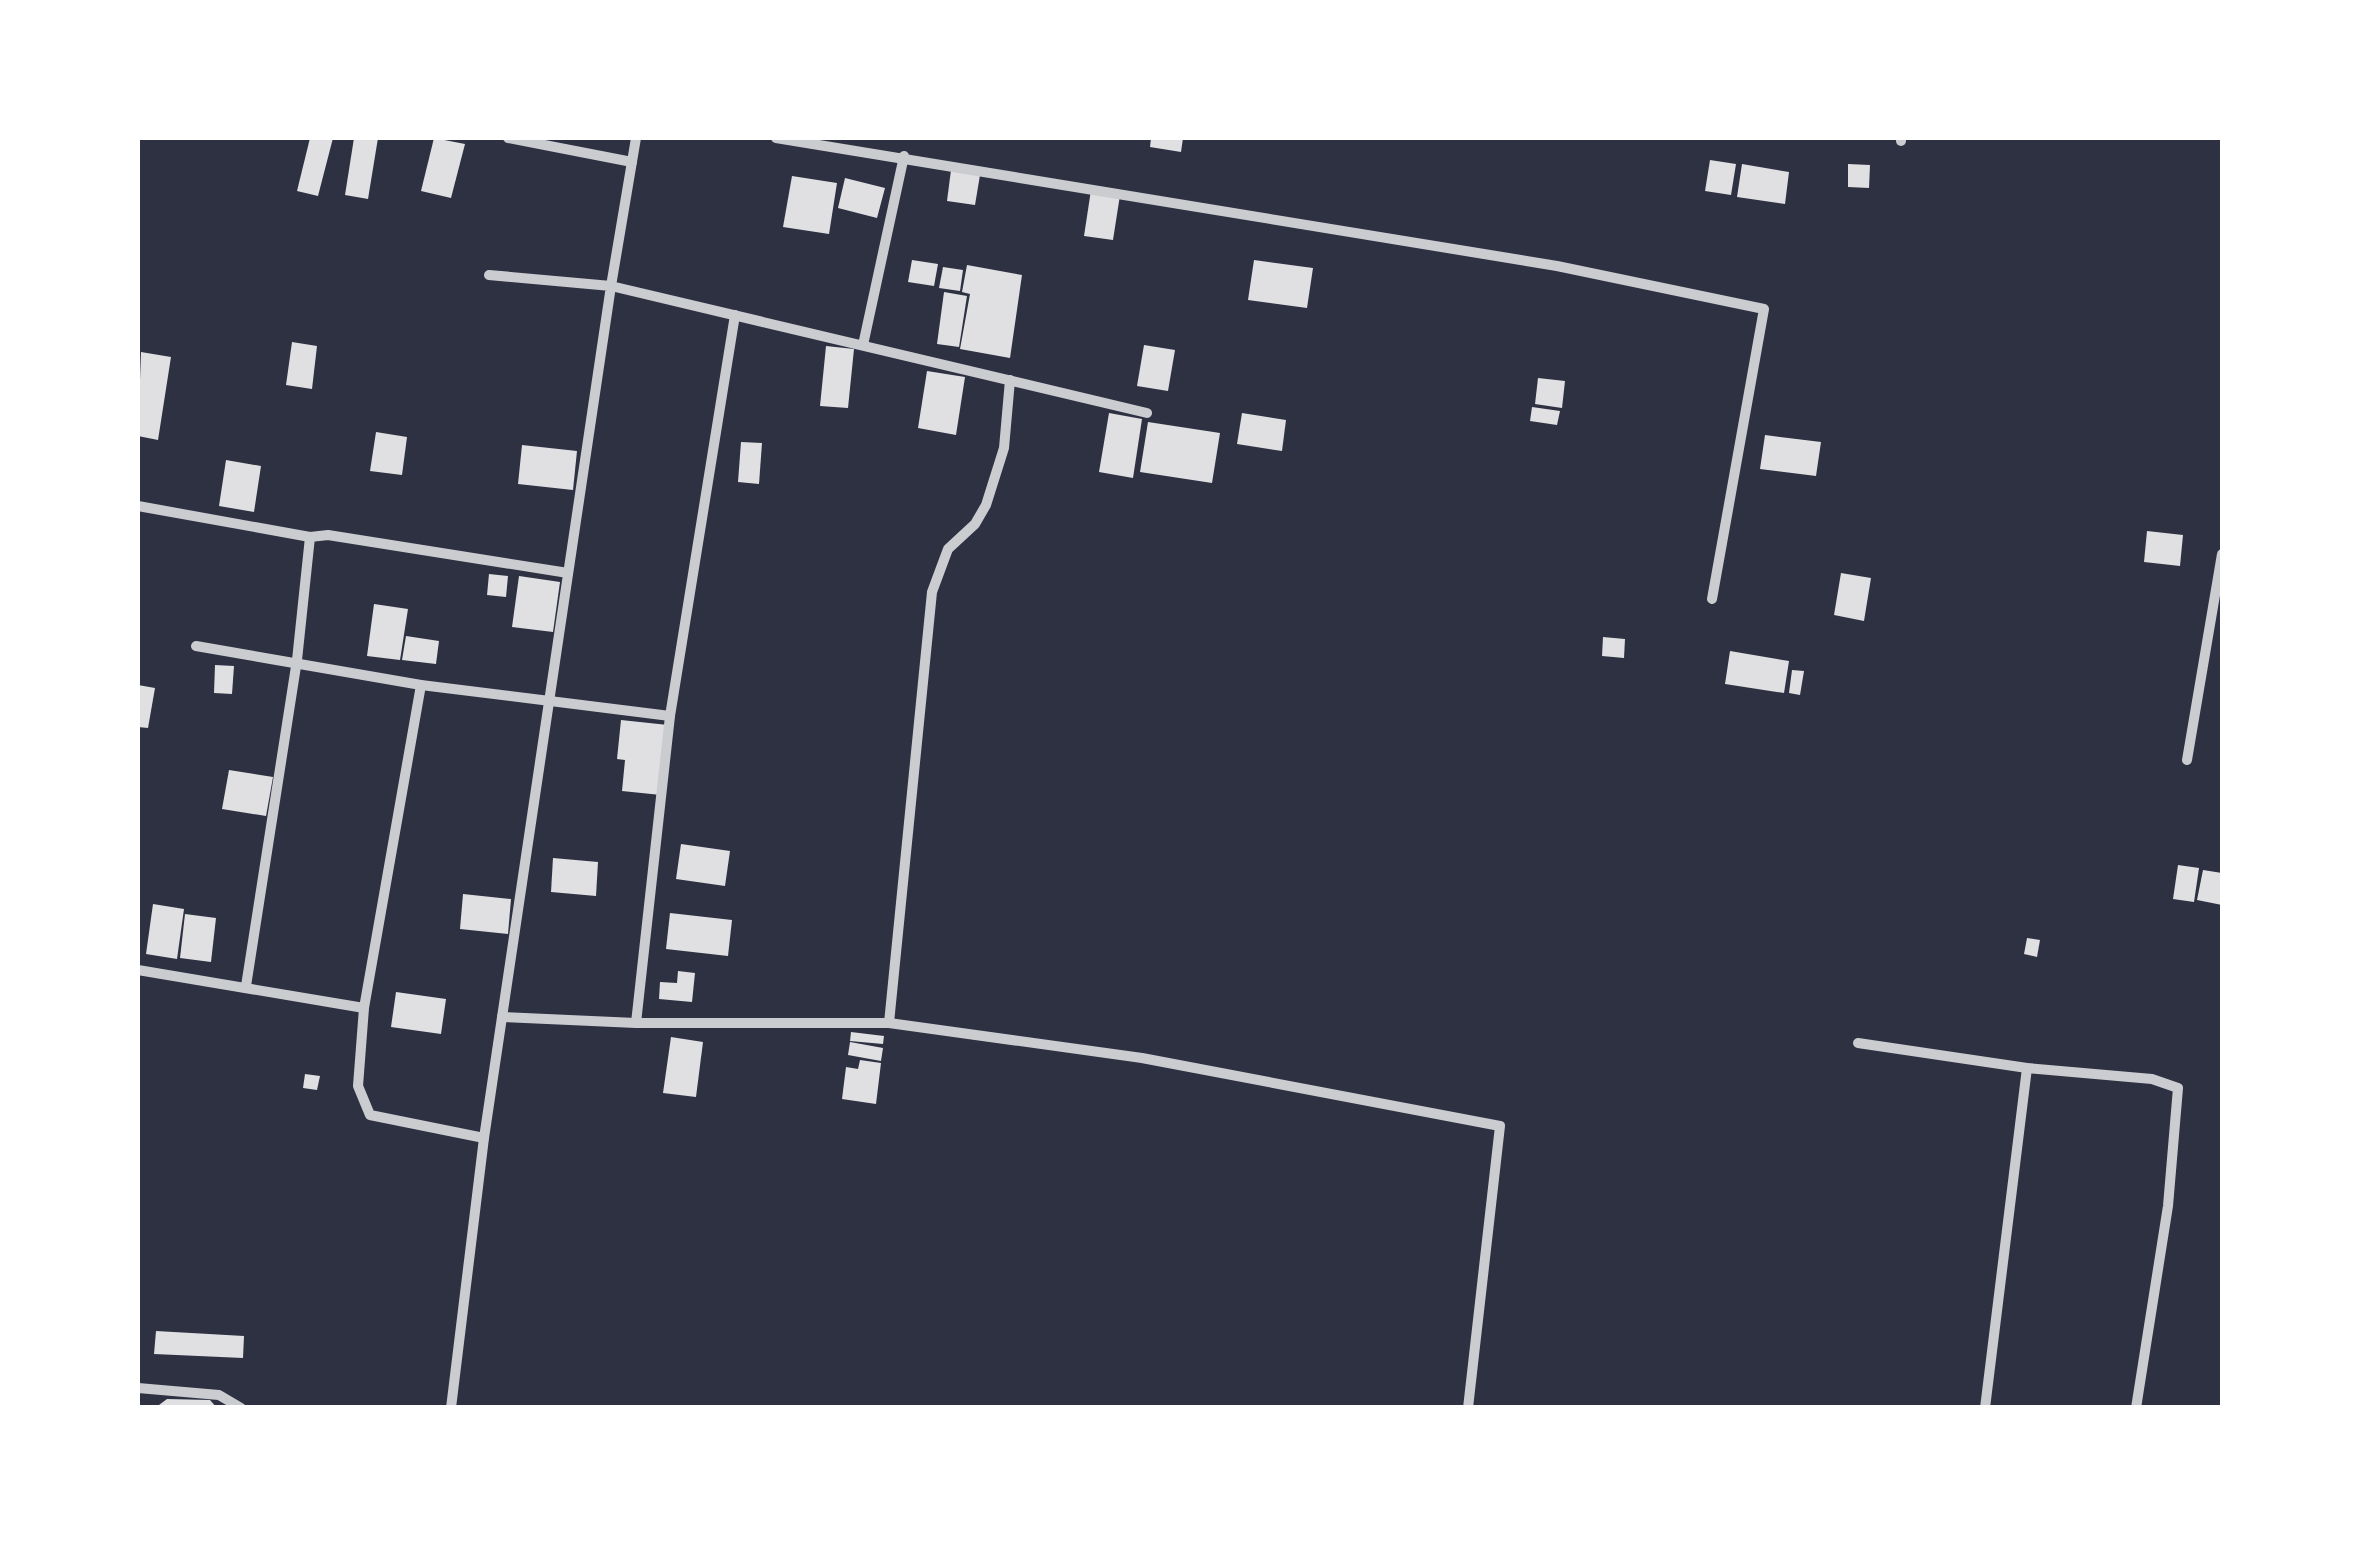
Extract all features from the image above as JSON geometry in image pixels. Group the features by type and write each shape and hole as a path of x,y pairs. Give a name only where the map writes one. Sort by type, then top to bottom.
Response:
{"street":[{"path":"508,138 632,162"},
{"path":"452,1408 484,1138 636,138"},
{"path":"776,138 1557,266 1610,280 1642,280 1764,309 1712,599"},
{"path":"862,345 904,156"},
{"path":"489,275 611,286 1147,413"},
{"path":"636,1024 670,716 735,315"},
{"path":"889,1023 932,592 948,549 975,524 986,505 1004,448 1010,380"},
{"path":"138,506 310,537 328,536 568,573"},
{"path":"246,986 296,660 310,537"},
{"path":"2187,760 2222,554"},
{"path":"196,646 296,660 421,685 670,716"},
{"path":"421,685 364,1008 358,1086 370,1115 484,1138"},
{"path":"138,970 364,1008"},
{"path":"502,1017 636,1024 889,1023 1142,1058 1500,1126 1468,1408"},
{"path":"1858,1043 2028,1068 2152,1079 2178,1088 2168,1206 2136,1408"},
{"path":"1985,1408 2028,1068"},
{"path":"138,1388 219,1395 241,1408"}],"building":[{"path":"310,138 333,138 318,196 297,191"},
{"path":"354,138 378,138 368,199 345,195"},
{"path":"434,138 465,144 451,198 421,191"},
{"path":"1151,138 1183,138 1181,152 1150,147"},
{"path":"1710,160 1736,164 1731,195 1705,191"},
{"path":"1742,164 1789,172 1785,204 1737,197"},
{"path":"1848,164 1870,165 1869,188 1848,187"},
{"path":"951,170 980,175 975,205 947,201"},
{"path":"792,176 837,183 829,234 783,227"},
{"path":"845,178 885,188 877,218 838,208"},
{"path":"1091,190 1120,195 1113,240 1084,236"},
{"path":"912,260 938,264 934,286 908,282"},
{"path":"1254,260 1313,268 1307,308 1248,300"},
{"path":"967,265 1022,275 1010,358 960,349 970,294 962,292"},
{"path":"943,267 963,270 960,291 939,288"},
{"path":"944,292 967,296 959,347 937,344"},
{"path":"292,342 317,346 312,389 286,385"},
{"path":"1144,345 1175,350 1168,391 1137,386"},
{"path":"826,346 854,349 848,408 820,406"},
{"path":"141,352 171,357 158,440 138,436"},
{"path":"927,371 965,377 956,435 918,428"},
{"path":"1538,378 1565,381 1562,408 1535,404"},
{"path":"1532,407 1560,411 1557,425 1530,421"},
{"path":"1109,413 1142,419 1133,478 1099,472"},
{"path":"1242,413 1286,420 1282,451 1237,444"},
{"path":"1148,422 1220,433 1212,483 1140,472"},
{"path":"376,432 407,437 402,475 370,471"},
{"path":"1765,435 1821,442 1816,476 1760,469"},
{"path":"741,442 762,443 759,484 738,482"},
{"path":"522,445 577,451 573,490 518,484"},
{"path":"226,460 261,466 254,512 219,506"},
{"path":"2147,531 2183,535 2180,566 2144,562"},
{"path":"1841,573 1871,578 1864,621 1834,615"},
{"path":"489,574 508,576 506,597 487,595"},
{"path":"519,576 560,582 553,632 512,627"},
{"path":"374,604 408,609 400,660 367,656"},
{"path":"406,636 439,641 436,664 402,660"},
{"path":"1603,637 1625,639 1624,658 1602,656"},
{"path":"1730,651 1789,661 1784,693 1725,684"},
{"path":"215,665 234,666 232,694 214,693"},
{"path":"1792,670 1804,671 1800,695 1789,693"},
{"path":"138,685 155,688 148,728 138,727"},
{"path":"621,720 668,725 661,795 622,791 625,760 617,759"},
{"path":"229,770 273,777 266,816 222,809"},
{"path":"681,844 730,851 725,886 676,879"},
{"path":"553,858 598,862 596,896 551,892"},
{"path":"2178,865 2199,868 2194,902 2173,899"},
{"path":"2203,870 2222,873 2222,905 2197,900"},
{"path":"463,894 511,899 508,934 460,929"},
{"path":"153,904 184,909 177,959 146,954"},
{"path":"670,913 732,920 728,956 666,949"},
{"path":"185,914 216,918 211,962 180,958"},
{"path":"2027,938 2040,940 2037,957 2024,954"},
{"path":"678,971 695,973 692,1002 659,999 660,982 677,983"},
{"path":"396,992 446,999 441,1034 391,1027"},
{"path":"851,1032 884,1036 883,1044 850,1041"},
{"path":"671,1037 703,1042 696,1097 663,1093"},
{"path":"850,1042 883,1048 881,1061 848,1055"},
{"path":"860,1060 881,1063 876,1104 842,1099 846,1067 858,1069"},
{"path":"305,1074 320,1076 317,1090 303,1088"},
{"path":"156,1331 244,1336 243,1358 154,1354"},
{"path":"167,1399 210,1400 217,1408 155,1408"}]}
